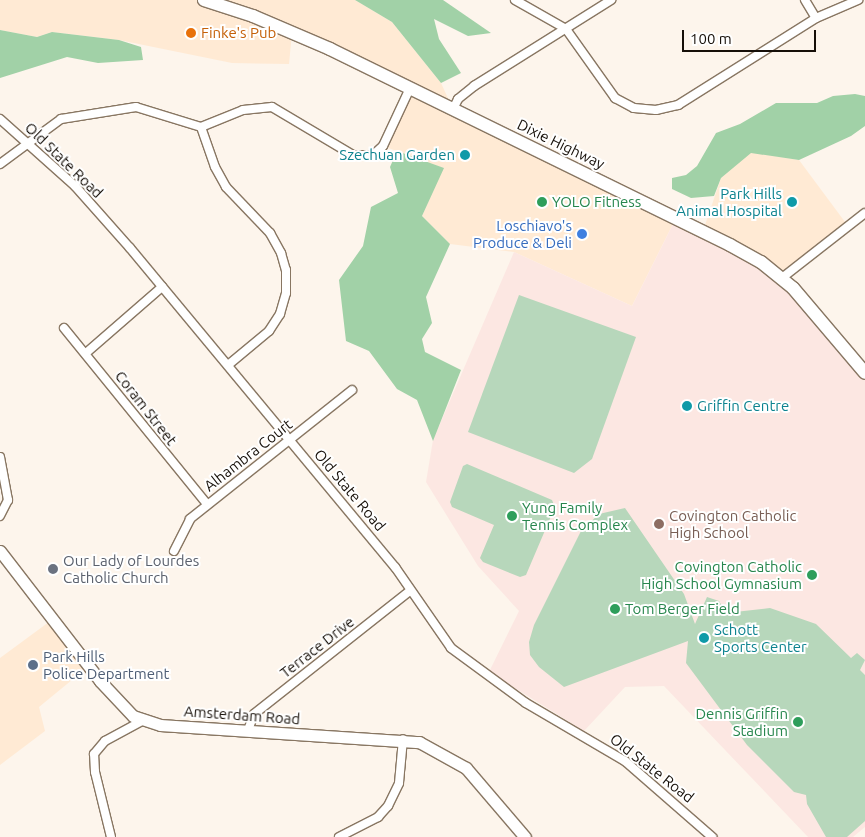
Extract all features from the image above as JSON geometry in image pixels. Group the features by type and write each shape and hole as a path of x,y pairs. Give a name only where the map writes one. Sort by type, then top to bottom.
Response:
{"main road":[{"name":"Dixie Highway","path":"204,0 292,32 730,244 782,278 811,305 865,373"}],"street":[{"path":"515,0 566,29 615,98 634,108 656,110 678,105 816,18 858,0"},
{"path":"453,109 458,100 474,86 611,0"},
{"path":"805,0 816,18"},
{"path":"0,164 61,119 101,110 136,107 201,127 243,110 272,107 354,155 373,155 383,146 410,88"},
{"name":"Old State Road","path":"0,119 76,186 228,365 395,567 443,639 466,660 526,703 625,761 712,837"},
{"path":"201,127 215,167 226,187 270,233 281,253 286,270 286,293 280,314 269,331 228,365"},
{"path":"782,278 865,213"},
{"path":"86,353 162,287"},
{"name":"Coram Street","path":"64,328 207,504"},
{"name":"Alhambra Court","path":"174,551 190,519 352,390"},
{"path":"0,457 8,500 0,516"},
{"path":"0,551 121,706 142,721 105,741 94,754 94,772 111,837"},
{"name":"Terrace Drive","path":"248,730 254,714 410,591"},
{"name":"Amsterdam Road","path":"142,721 419,742 466,768 525,837"},
{"path":"339,837 378,817 388,806 399,783 403,740"}],"shaded area":[{"path":"0,0 355,0 392,22 441,83 453,109 676,218 632,306 514,252 450,244 422,216 443,168 383,146 409,88 292,33 289,64 232,63 119,40 52,32 37,37 0,30"},
{"path":"751,152 799,160 848,226 782,278 703,231 721,178"},
{"name":"Covington Catholic High School","path":"676,218 761,262 865,373 865,827 853,837 808,837 664,686 625,687 584,731 489,672 519,611 478,566 426,482 433,440 514,252 632,306"},
{"path":"53,619 89,666 39,707 45,731 0,765 0,658"}],"green space":[{"path":"355,0 443,0 491,33 468,36 434,19 439,39 461,73 441,83 392,22"},
{"path":"0,30 37,37 52,32 119,40 141,47 143,60 98,63 67,57 0,78"},
{"path":"855,94 865,96 865,126 851,136 799,160 751,153 721,178 714,196 691,198 672,189 672,178 686,175 697,166 716,133 740,124 776,103 817,103 833,96"},
{"path":"397,151 444,168 422,216 450,244 426,297 432,323 422,339 425,352 461,370 433,441 417,400 397,389 369,351 346,341 339,280 363,246 371,207 398,193 390,167"},
{"path":"519,295 636,337 592,459 574,473 468,432"},
{"name":"Yung Family Tennis Complex","path":"467,464 552,500 555,507 526,575 520,577 483,562 480,558 494,525 452,507 450,502 463,466"},
{"path":"625,508 684,594 695,624 707,597 719,601 726,613 770,608 816,624 851,658 857,653 865,660 860,670 865,675 865,821 847,837 826,837 807,804 806,795 794,792 747,745 686,663 688,641 564,687 539,667 530,655 529,642 534,625 581,531 599,514"}],"place":[{"name":"Finke's Pub","path":"191,33"},
{"name":"Szechuan Garden","path":"465,155"},
{"name":"YOLO Fitness","path":"542,202"},
{"name":"Park Hills Animal Hospital","path":"792,202"},
{"name":"Loschiavo's Produce & Deli","path":"582,234"},
{"name":"Griffin Centre","path":"687,406"},
{"name":"Yung Family Tennis Complex","path":"512,516"},
{"name":"Covington Catholic High School","path":"659,524"},
{"name":"Our Lady of Lourdes Catholic Church","path":"53,569"},
{"name":"Covington Catholic High School Gymnasium","path":"812,575"},
{"name":"Tom Berger Field","path":"615,609"},
{"name":"Schott Sports Center","path":"704,638"},
{"name":"Park Hills Police Department","path":"33,665"},
{"name":"Dennis Griffin Stadium","path":"798,722"}]}
